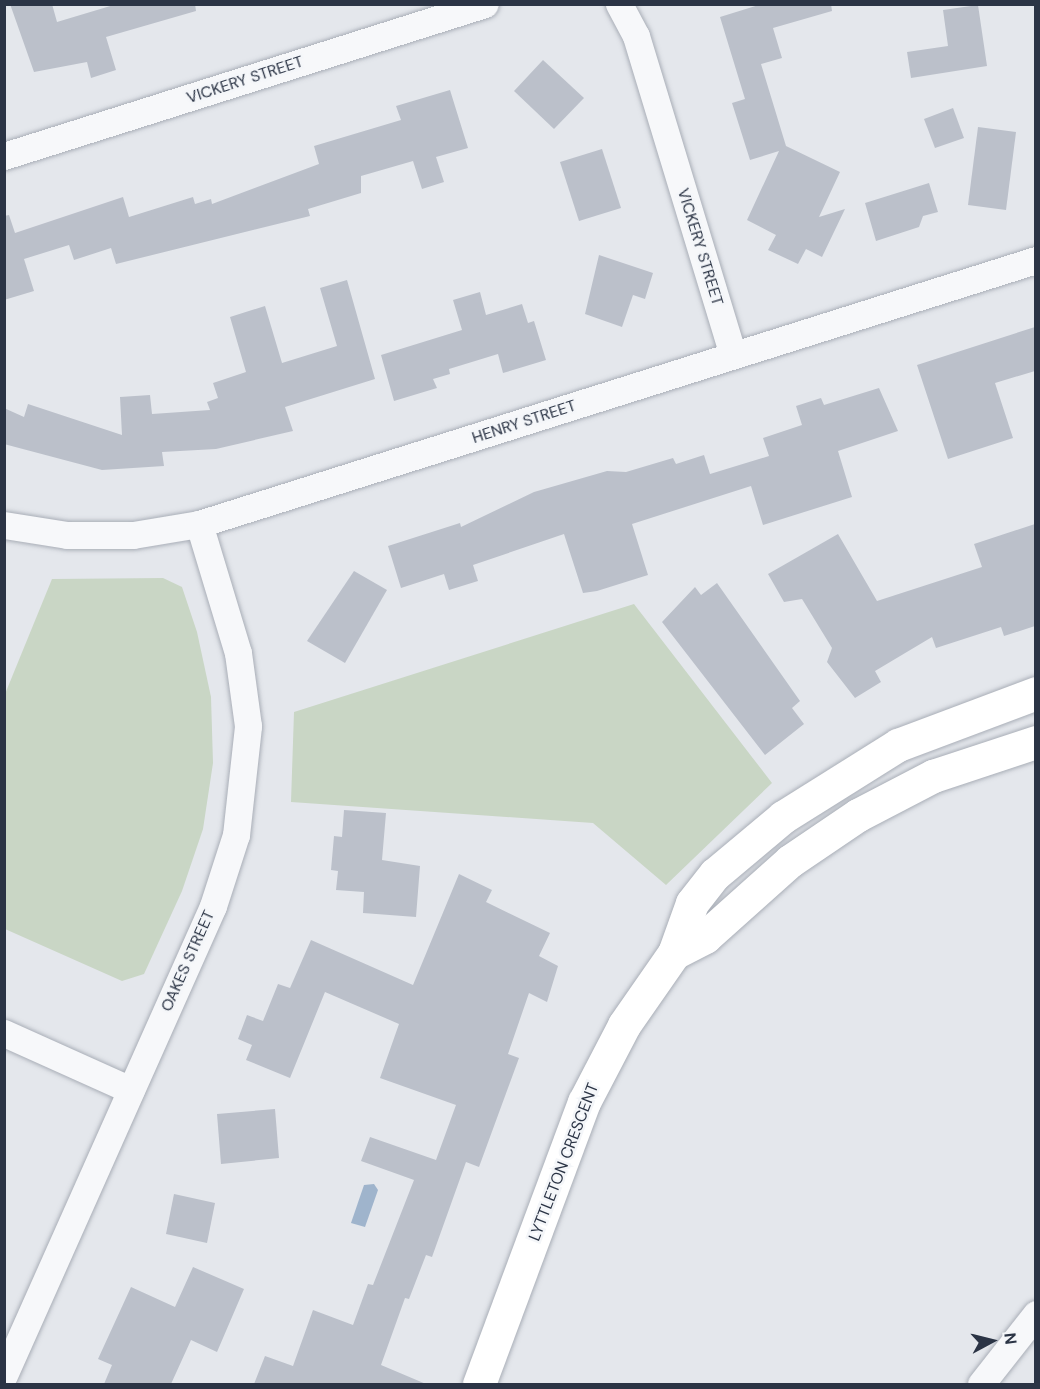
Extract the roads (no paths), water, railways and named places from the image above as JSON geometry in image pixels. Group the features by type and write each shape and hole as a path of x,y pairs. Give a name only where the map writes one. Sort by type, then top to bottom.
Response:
{"street":[{"name":"VICKERY STREET","path":"4,156 485,4"},
{"name":"VICKERY STREET","path":"619,4 636,36 733,355"},
{"name":"HENRY STREET","path":"4,525 66,535 133,535 199,524 1035,260"},
{"name":"OAKES STREET","path":"4,1375 213,906 243,799 248,726 238,653 199,524"},
{"name":"LYTTLETON CRESCENT","path":"479,1384 584,1102 624,1025 674,953 692,903 710,881 783,817 898,745 1035,693"},
{"name":"LYTTLETON CRESCENT","path":"674,953 705,937 790,861 858,815 933,776 1035,742"},
{"path":"4,1033 131,1090"},
{"path":"981,1384 1035,1314"}],"water":[{"path":"374,1184 378,1190 365,1227 351,1223 364,1185"}]}
